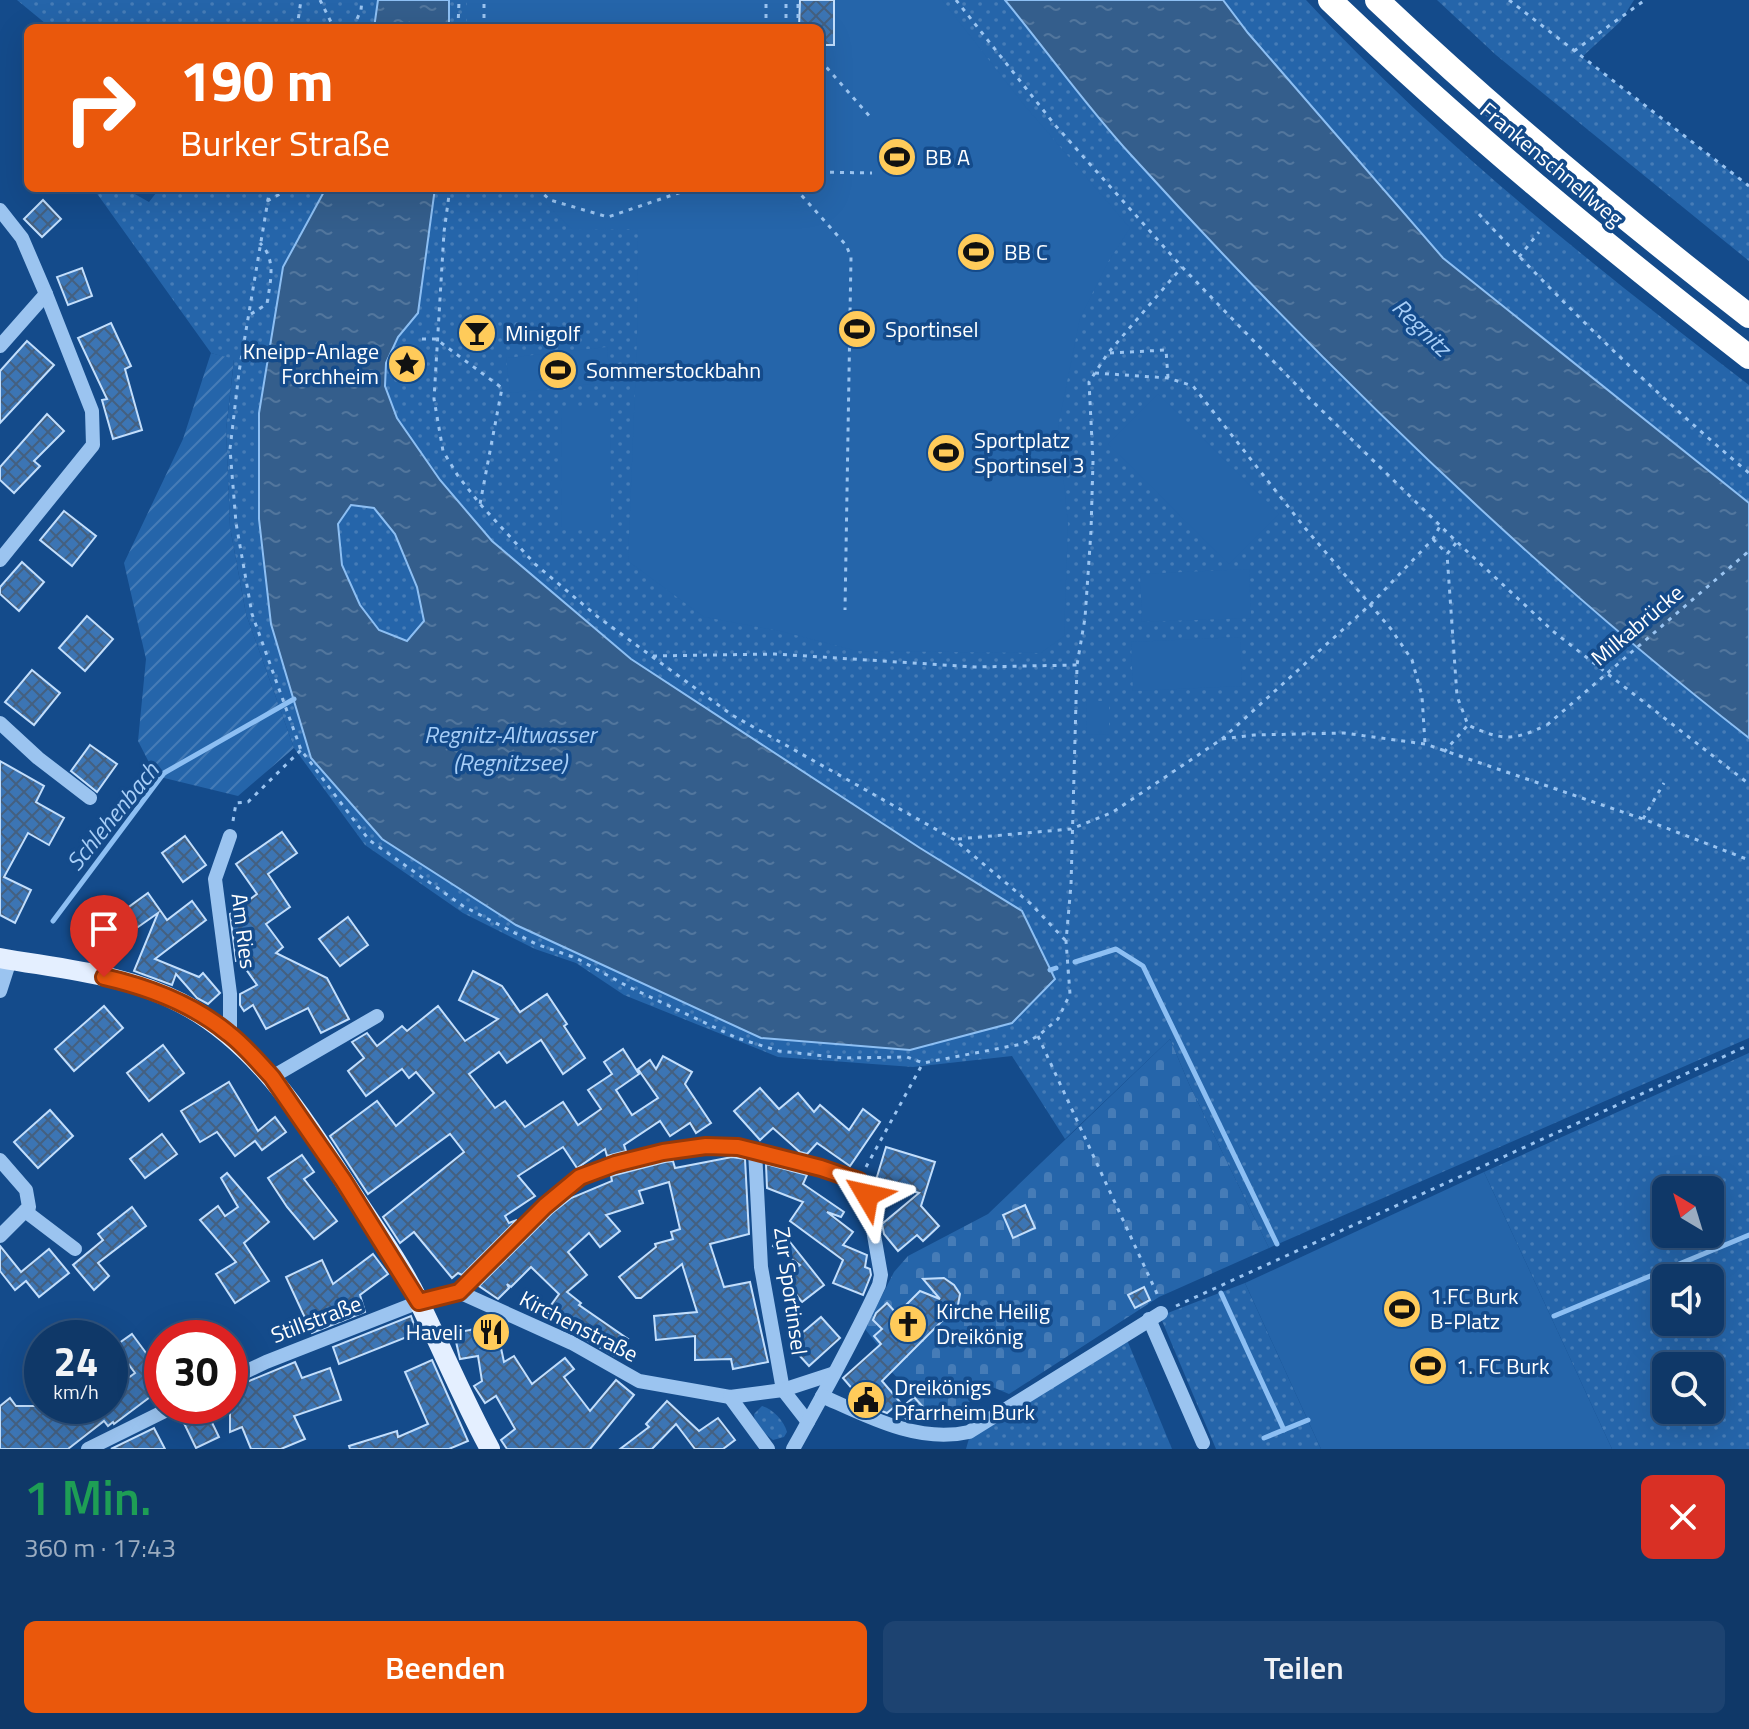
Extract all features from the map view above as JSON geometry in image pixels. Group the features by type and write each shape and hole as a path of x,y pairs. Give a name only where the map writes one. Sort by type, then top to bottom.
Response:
{"highway":[{"name":"Frankenschnellweg","path":"1330,0 1469,129 1612,250 1749,357"},
{"name":"Frankenschnellweg","path":"1377,0 1492,107 1645,235 1749,316"}],"main road":[{"path":"5,959 79,970 129,983 179,1002 230,1034 272,1077 343,1180 419,1302 464,1402 490,1449"}],"street":[{"path":"0,210 22,238 46,294 92,411 93,445 0,560"},
{"path":"0,346 46,294"},
{"path":"0,723 38,758 90,798"},
{"name":"Am Ries","path":"230,836 215,879 230,994 230,1034"},
{"path":"0,991 5,959"},
{"path":"272,1077 377,1016"},
{"path":"419,1302 459,1292 545,1206 580,1177 615,1164 663,1152 706,1146 738,1147 859,1181"},
{"name":"Zur Sportinsel","path":"755,1151 761,1267 783,1390"},
{"path":"0,1160 26,1190 29,1207 0,1236"},
{"name":"Zur Sportinsel","path":"793,1449 832,1374 852,1344 879,1285 881,1275 867,1195 859,1181"},
{"path":"25,1211 75,1249"},
{"name":"Kirchenstraße","path":"459,1292 572,1343 639,1381 730,1397 783,1390 832,1374"},
{"name":"Stillstraße","path":"248,1370 419,1302"},
{"path":"822,1396 879,1422 931,1435 951,1436 969,1432 1155,1316 1203,1443"},
{"path":"783,1390 808,1422"},
{"path":"730,1397 768,1449"},
{"path":"88,1449 144,1421"}],"path":[{"path":"298,24 301,0"},
{"path":"320,0 332,24"},
{"path":"355,24 362,0"},
{"path":"458,24 459,0"},
{"path":"484,0 484,24"},
{"path":"766,0 766,24"},
{"path":"786,0 786,24"},
{"path":"798,0 798,24"},
{"path":"956,0 1055,125 1182,267 1308,397 1554,632 1749,784"},
{"path":"1509,0 1749,186"},
{"path":"1574,51 1645,0"},
{"path":"824,65 872,119"},
{"path":"824,172 872,173"},
{"path":"269,192 239,372 230,449 235,509 252,614 301,750 369,840 463,906 536,944 576,958 737,1038 779,1051 843,1058 907,1057 923,1063 1022,1044 1038,1036 1058,1019 1070,994 1066,941 1071,885 1077,665 1085,618 1091,531 1093,461 1089,382 1108,353 1182,267"},
{"path":"267,201 284,192"},
{"path":"450,192 436,339 434,399 443,451 480,504 535,564 598,617 732,715 955,840 1031,904 1066,941"},
{"path":"541,192 550,200 608,217 681,192"},
{"path":"799,192 846,245 851,257 845,610"},
{"path":"1479,214 1519,257 1705,436 1749,473"},
{"path":"1519,257 1539,232"},
{"path":"250,315 267,304 272,268 268,250 260,243"},
{"path":"422,339 436,339 502,388 480,504"},
{"path":"1108,353 1166,350 1168,378"},
{"path":"1093,372 1168,378 1193,386 1305,528 1371,604 1412,660 1422,696 1425,744"},
{"path":"955,840 1071,829 1113,812 1222,739 1371,604 1433,539 1440,526"},
{"path":"1433,539 1447,554 1457,696 1468,725 1444,752"},
{"path":"1447,554 1457,542"},
{"name":"Milkabrücke","path":"1468,725 1490,735 1521,738 1547,725 1749,551"},
{"path":"651,656 775,654 975,667 1077,665"},
{"path":"1222,739 1254,735 1344,733 1425,744 1643,819 1749,860"},
{"path":"230,836 236,803 248,802 301,750"},
{"path":"1643,819 1664,783"},
{"path":"1038,1036 1159,1297 1155,1316"},
{"path":"1155,1316 1749,1045"},
{"path":"859,1181 923,1063"}],"green space":[{"path":"17,0 1005,0 1131,155 1351,385 1585,603 1749,738 1749,1038 1269,1248 1170,1039 1065,1139 1012,1056 913,1067 778,1057 624,995 576,963 535,949 463,913 365,845 294,748 246,614 230,527 226,430 234,360 211,353 96,192 131,192 149,202 157,192 824,192 824,24 46,24"},
{"name":"Sportinsel","path":"467,0 942,0 1025,106 1130,228 1108,262 1080,318 1058,427 1068,524 1064,636 1041,653 857,651 780,631 704,617 628,561 638,229 573,230 534,192 824,192 824,24 467,24"},
{"path":"1223,0 1306,0 1410,104 1519,202 1749,385 1749,503 1442,258"},
{"path":"1437,0 1634,0 1620,22 1582,57 1749,186 1749,261 1496,55"},
{"name":"Sommerstockbahn","path":"607,347 610,382 510,393 506,358"},
{"path":"211,353 234,359 226,430 230,527 246,614 294,748 238,796 156,776 138,741 146,659 124,563 183,439"},
{"path":"1158,394 1279,514 1229,564 1108,444"},
{"path":"561,407 610,407 611,530 562,530"},
{"path":"1249,569 1251,618 1142,622 1140,574"},
{"path":"1240,637 1242,686 1133,691 1131,642"},
{"path":"1087,701 1109,701 1109,735 1086,734"},
{"path":"1170,1039 1269,1248 1159,1297 1009,1394 990,1386 945,1421 934,1418 890,1370 893,1364 865,1329 894,1272 908,1256 988,1214"},
{"path":"1749,1053 1749,1449 1612,1449 1484,1172"},
{"name":"1.FC Burk B-Platz","path":"1484,1172 1612,1449 1321,1449 1245,1283"},
{"path":"1245,1283 1321,1449 1216,1449 1160,1316"},
{"path":"1125,1335 1172,1449 966,1449 970,1435"},
{"path":"762,1406 781,1420 787,1432 784,1437 773,1440 758,1426 754,1414"}],"water":[{"path":"378,0 449,0 449,24 375,24"},
{"name":"Regnitz","path":"1005,0 1223,0 1443,258 1749,503 1749,738 1585,603 1351,385 1131,155"},
{"name":"Regnitz-Altwasser (Regnitzsee)","path":"324,192 434,192 418,313 398,337 386,363 385,386 397,418 440,480 492,541 631,659 1022,911 1055,979 1012,1023 910,1050 761,1038 516,925 382,839 311,758 271,624 259,519 259,413 283,267","holes":["351,505 374,508 395,534 417,587 424,621 407,641 379,630 360,605 342,565 338,524"]}],"building":[{"path":"800,0 834,0 834,45 824,45 824,24 799,24"},
{"path":"43,200 61,219 42,237 24,219"},
{"path":"82,268 92,296 68,305 57,277"},
{"path":"111,323 131,366 125,369 142,430 113,439 102,400 107,399 78,338"},
{"path":"27,341 54,365 0,423 0,371"},
{"path":"47,414 64,431 34,461 40,466 14,493 0,480 0,467"},
{"path":"64,511 96,536 72,566 40,540"},
{"path":"22,562 44,582 19,611 0,594 0,587"},
{"path":"87,616 113,639 85,671 59,648"},
{"path":"32,670 60,693 34,725 5,702"},
{"path":"90,745 117,764 97,792 71,771"},
{"path":"0,761 44,786 36,802 64,818 49,845 28,833 4,877 31,890 15,923 0,915"},
{"path":"282,832 297,853 268,874 290,907 266,924 283,947 276,953 327,978 349,1019 321,1033 308,1008 266,1029 253,1005 244,1011 240,1005 240,994 257,985 240,961 236,961 230,914 257,894 236,864"},
{"path":"185,836 206,865 183,882 162,853"},
{"path":"148,893 167,920 192,901 206,920 155,959 199,977 203,973 220,993 208,1004 197,998 176,974 172,985 134,971 158,913 121,939 108,922"},
{"path":"348,917 368,945 340,966 319,939"},
{"path":"473,971 502,986 520,1012 547,994 585,1058 563,1074 541,1040 507,1063 499,1052 469,1074 495,1108 505,1101 525,1127 563,1102 578,1125 601,1109 588,1090 612,1074 604,1062 623,1049 639,1074 616,1090 632,1115 658,1098 638,1069 650,1060 656,1069 663,1056 692,1072 685,1084 711,1123 696,1133 690,1123 670,1136 660,1121 624,1145 626,1151 607,1156 605,1149 577,1168 563,1147 518,1176 535,1196 505,1216 509,1223 517,1220 462,1275 458,1273 452,1278 414,1232 400,1243 383,1217 464,1152 450,1134 368,1194 330,1136 377,1101 396,1126 434,1093 416,1072 409,1078 402,1069 366,1096 348,1071 364,1058 352,1042 367,1033 377,1046 402,1026 407,1031 438,1006 465,1041 498,1019 459,1000"},
{"path":"104,1006 123,1028 74,1071 55,1049"},
{"path":"163,1045 184,1073 149,1101 127,1073"},
{"path":"229,1082 258,1131 275,1117 286,1132 262,1150 255,1141 235,1156 217,1132 200,1142 181,1111"},
{"path":"760,1088 779,1109 798,1093 814,1112 820,1105 849,1130 863,1109 880,1122 850,1166 817,1143 807,1154 800,1152 773,1128 760,1140 734,1111"},
{"path":"50,1110 73,1136 38,1168 14,1142"},
{"path":"162,1134 177,1154 145,1178 130,1159"},
{"path":"886,1147 935,1162 921,1206 939,1226 923,1241 917,1235 898,1251 884,1234 882,1224 919,1193 876,1180"},
{"path":"302,1155 314,1172 304,1179 337,1221 314,1239 268,1178"},
{"path":"732,1157 745,1159 749,1234 710,1244 724,1287 750,1282 768,1362 733,1369 731,1359 695,1360 695,1336 656,1340 654,1316 697,1312 682,1264 641,1298 636,1298 619,1277 656,1247 655,1244 673,1239 671,1232 680,1229 669,1182 639,1191 643,1203 606,1215 620,1231 600,1247 589,1233 568,1252 587,1275 567,1292 581,1303 579,1305 628,1339 615,1356 546,1312 559,1294 531,1267 511,1287 507,1284 509,1288 498,1299 479,1286 552,1213 571,1198 612,1181 611,1176 665,1162 673,1161 675,1168"},
{"path":"766,1164 807,1175 803,1184 844,1212 841,1217 827,1212 853,1232 843,1245 867,1255 865,1267 870,1269 871,1275 863,1295 833,1283 843,1260 790,1221 803,1202 767,1188"},
{"path":"227,1173 269,1222 244,1243 269,1281 235,1303 216,1274 236,1262 200,1220 218,1206 225,1216 238,1207 221,1178"},
{"path":"1025,1205 1035,1228 1013,1238 1003,1215"},
{"path":"132,1207 146,1226 98,1263 109,1276 94,1290 73,1265 103,1240 98,1234"},
{"path":"782,1232 824,1285 802,1302 783,1277 800,1265 773,1246"},
{"path":"0,1246 21,1272 49,1249 69,1273 39,1297 26,1281 15,1290 0,1271"},
{"path":"373,1254 388,1274 360,1295 365,1312 312,1333 286,1277 322,1260 333,1284"},
{"name":"Kirche Heilig Dreikönig","path":"944,1278 960,1294 958,1305 882,1381 900,1402 887,1413 866,1405 843,1378 881,1344 874,1336 882,1329 873,1320 876,1313 887,1303 897,1314 920,1291 940,1299 923,1279"},
{"path":"1144,1287 1150,1300 1135,1308 1128,1295"},
{"path":"411,1316 417,1333 339,1364 333,1347"},
{"path":"821,1317 840,1338 809,1366 789,1344"},
{"path":"496,1325 504,1362 514,1356 532,1384 565,1358 574,1369 564,1377 590,1411 616,1380 634,1395 590,1449 507,1449 501,1440 515,1429 496,1396 485,1403 474,1386 482,1381 478,1356 460,1359 454,1333"},
{"path":"132,1334 144,1350 144,1402 128,1414 128,1378 135,1373 128,1364 128,1337"},
{"path":"432,1360 468,1441 449,1449 350,1449 349,1446 397,1431 398,1437 428,1424 405,1372"},
{"path":"295,1362 302,1378 330,1368 341,1400 294,1416 305,1439 281,1449 251,1449 242,1427 230,1432 230,1424 248,1424 248,1382"},
{"path":"914,1397 923,1407 907,1420 899,1410"},
{"path":"10,1398 16,1406 24,1406 24,1424 100,1424 68,1449 0,1449 0,1406"},
{"path":"667,1401 699,1431 718,1418 735,1440 723,1449 695,1449 676,1424 652,1449 620,1449 649,1427 646,1424"},
{"path":"184,1424 213,1424 219,1437 196,1448"},
{"path":"154,1428 165,1449 111,1449"}],"waterway":[{"name":"Schlehenbach","path":"53,921 164,773 294,699"},
{"path":"1075,962 1116,949 1143,966 1277,1244"},
{"path":"1050,970 1056,968"},
{"path":"1554,1316 1749,1235"},
{"path":"1221,1293 1284,1430"},
{"path":"1264,1438 1308,1420"}],"place":[{"name":"BB A","path":"897,157"},
{"name":"BB C","path":"976,252"},
{"name":"Sportinsel","path":"857,329"},
{"name":"Minigolf","path":"477,333"},
{"name":"Kneipp-Anlage Forchheim","path":"407,364"},
{"name":"Sommerstockbahn","path":"558,370"},
{"name":"Sportplatz Sportinsel 3","path":"946,453"},
{"name":"1.FC Burk B-Platz","path":"1402,1309"},
{"name":"Kirche Heilig Dreikönig","path":"908,1324"},
{"name":"Haveli","path":"491,1332"},
{"name":"1. FC Burk","path":"1428,1366"},
{"name":"Dreikönigs Pfarrheim Burk","path":"866,1400"}],"route":[{"path":"104,977 179,1002 230,1034 258,1062 272,1077 343,1180 419,1302 459,1292 545,1206 580,1177 663,1152 706,1146 738,1147 859,1181 867,1195"}]}
